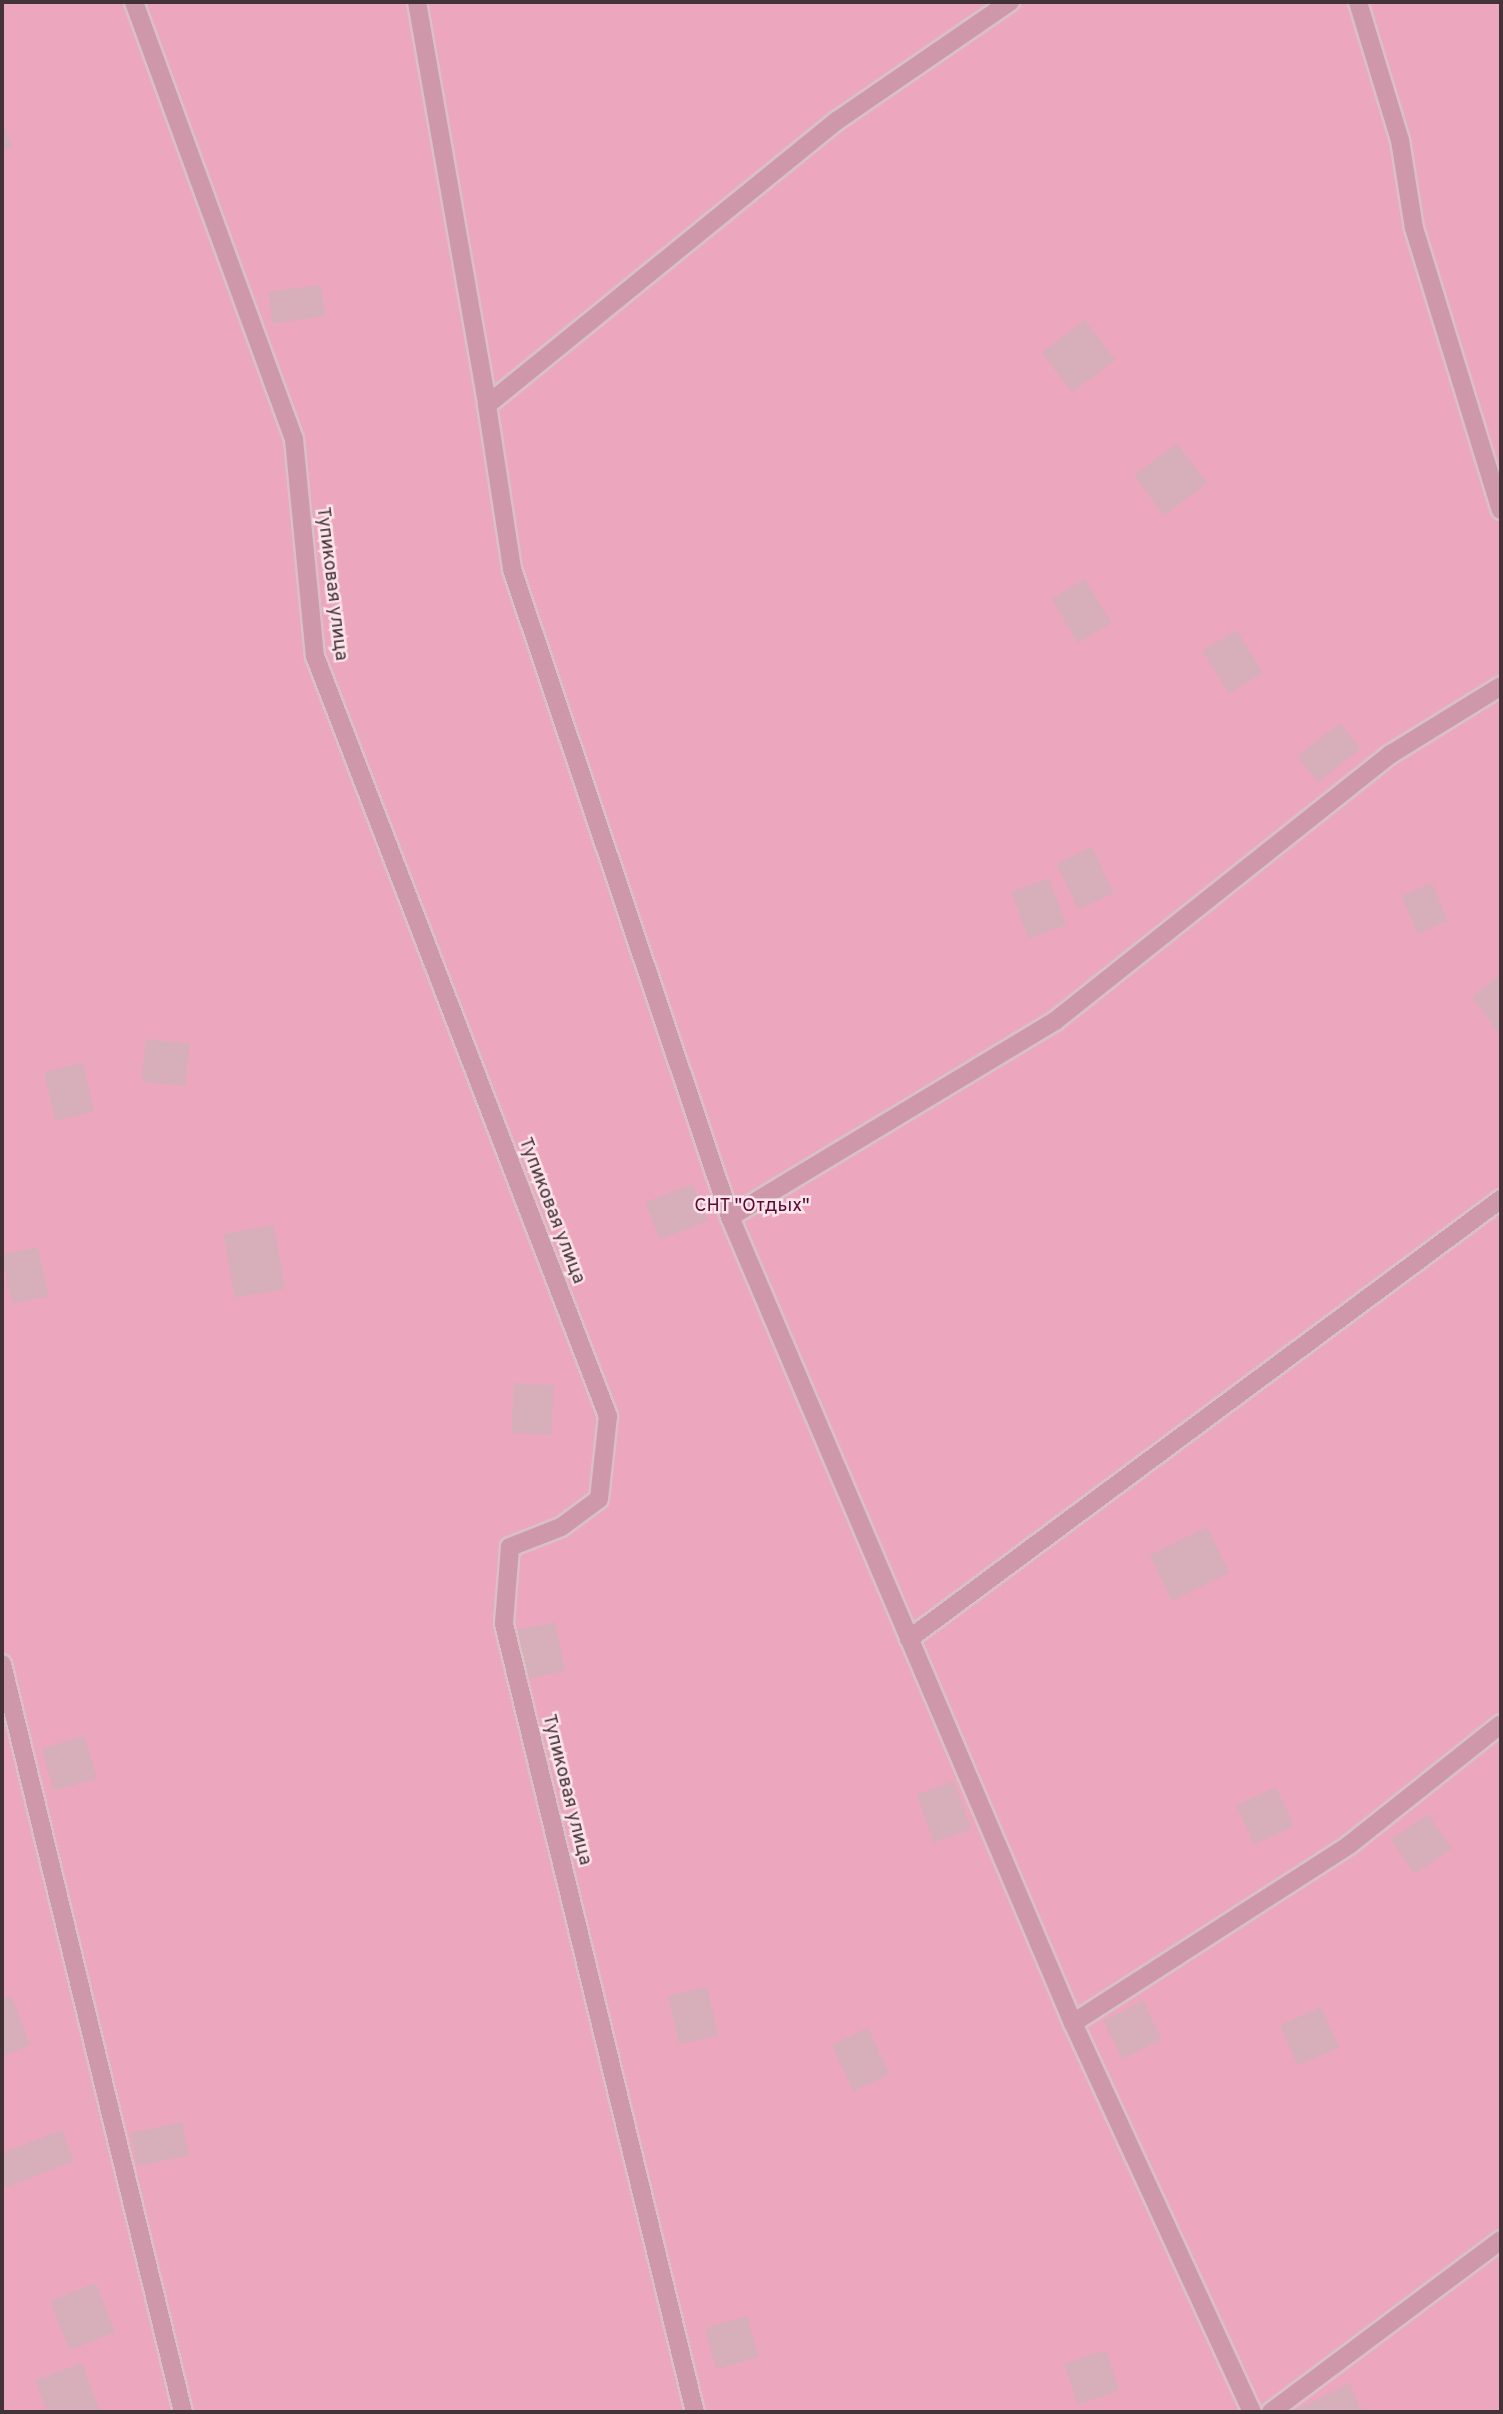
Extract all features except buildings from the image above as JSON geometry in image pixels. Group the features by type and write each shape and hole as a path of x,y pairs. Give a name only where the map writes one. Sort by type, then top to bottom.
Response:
{"lane":[{"name":"Тупиковая улица","path":"134,2 294,439 315,656 608,1416 599,1499 561,1527 510,1547 504,1624 695,2412"},
{"path":"417,2 487,405 512,569 730,1217 1073,2023 1252,2412"},
{"path":"487,405 838,120 1010,2"},
{"path":"1359,2 1400,140 1414,228 1501,510"},
{"path":"730,1217 1055,1021 1391,754 1501,686"},
{"path":"909,1639 1501,1199"},
{"path":"2,1664 183,2412"},
{"path":"1073,2023 1349,1845 1501,1724"},
{"path":"1271,2412 1501,2240"}],"green space":[{"name":"СНТ \"Отдых\"","path":"2,2 1501,2 1501,2412 2,2412"}]}
